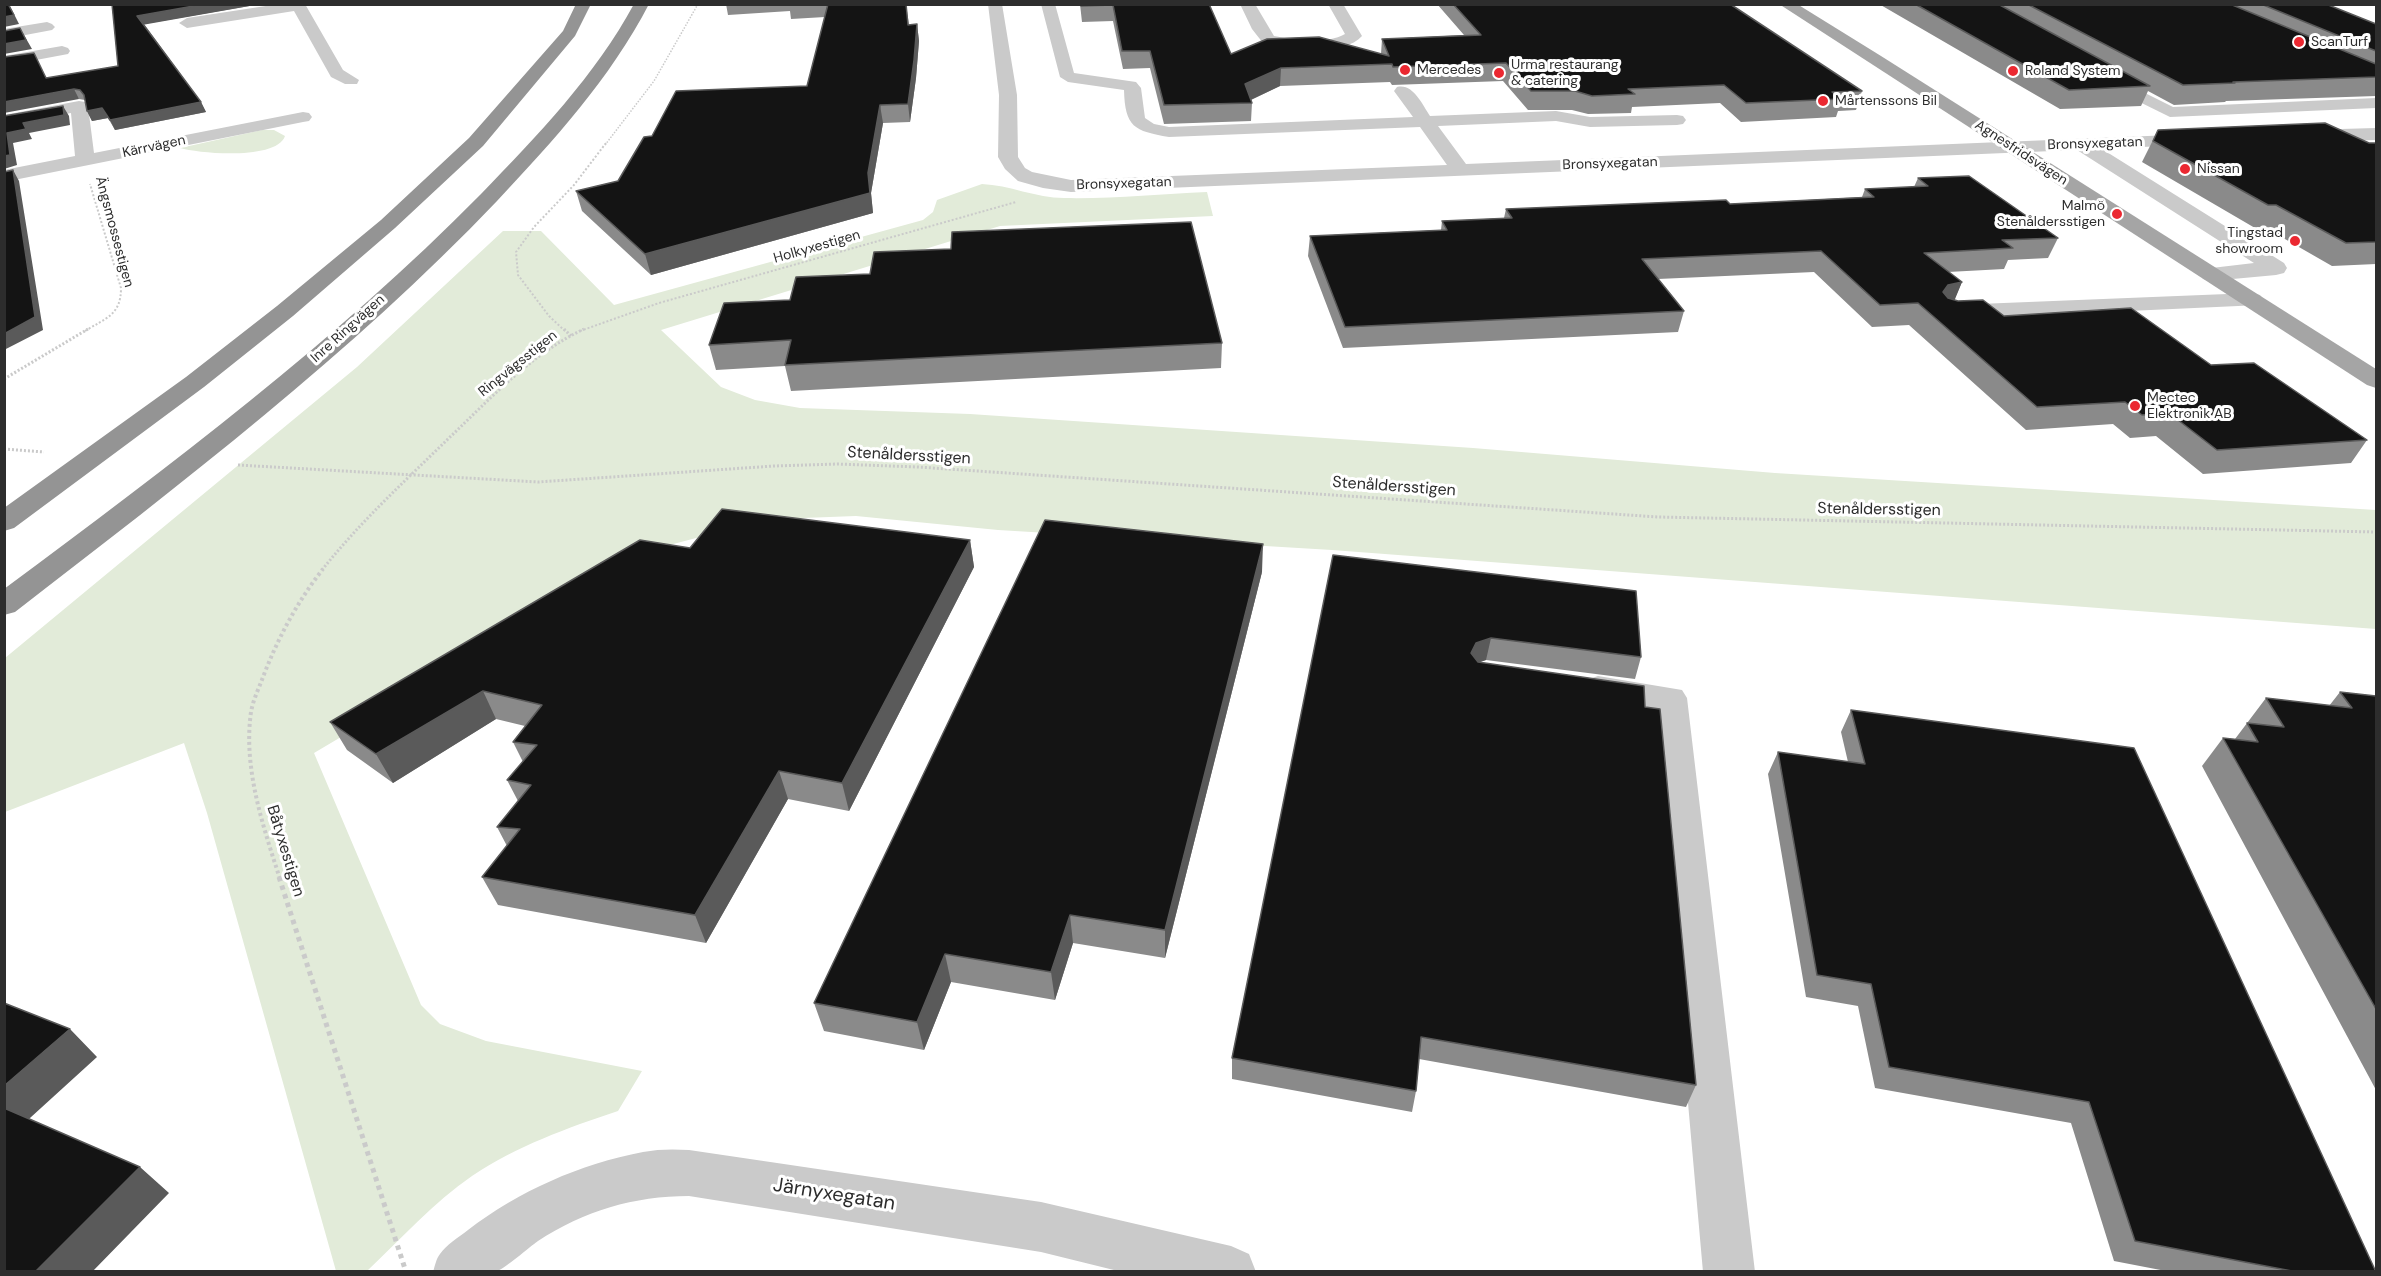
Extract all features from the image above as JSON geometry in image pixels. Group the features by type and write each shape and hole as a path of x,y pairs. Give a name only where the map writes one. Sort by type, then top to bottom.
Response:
{"highway":[{"path":"4,522 195,382 285,311 388,224 476,142 570,33 584,4"},
{"name":"Inre Ringvägen","path":"4,605 241,422 435,251 491,196 572,106 619,45 642,4"}],"main road":[{"name":"Agnesfridsvägen","path":"1786,4 2376,380"}],"street":[{"name":"Bronsyxegatan","path":"995,4 1008,95 1010,166 1018,173 1034,179 1071,186 2210,140"},
{"path":"1048,4 1068,77 1130,86 1134,117 1141,124 1169,132 1556,116 1590,122 1677,120"},
{"path":"1247,4 1260,29 1269,40 1301,44 1347,41 1354,36 1335,4"},
{"path":"187,23 298,5 338,73 351,80"},
{"path":"4,34 47,27"},
{"path":"4,61 62,51"},
{"path":"2086,67 2170,112 2376,103"},
{"path":"1403,91 1461,170"},
{"path":"4,120 79,106 87,170"},
{"name":"Kärrvägen","path":"4,176 87,170 303,117"},
{"path":"2282,137 2376,134"},
{"path":"2080,144 2276,268 2211,274"},
{"path":"1949,313 2252,300"},
{"path":"1567,684 1670,698 1729,1272"},
{"name":"Järnyxegatan","path":"458,1272 481,1250 544,1209 598,1187 644,1174 689,1173 1041,1227 1232,1272"}],"path":[{"name":"Ringvägsstigen","path":"412,474 502,387 571,336 549,316 518,275 516,252 534,227 574,185 654,81 698,4"},
{"name":"Ängsmossestigen","path":"4,379 88,331 113,314 121,302 121,288 87,170"},
{"name":"Holkyxestigen","path":"571,336 659,303 1071,186"},
{"path":"2032,223 2076,220"},
{"path":"4,449 45,452"},
{"name":"Stenåldersstigen","path":"412,474 476,480 538,482 687,470 837,464 918,467 1658,517 2376,532"},
{"path":"237,465 412,474"},
{"name":"Båtyxestigen","path":"406,1272 259,814 252,761 251,714 271,652 286,620 309,584 334,553 412,474"}],"green space":[{"path":"262,130 274,130 285,136 279,144 254,152 220,153 180,148"},
{"path":"982,184 1064,198 1207,192 1213,216 1000,226 661,330 721,387 755,400 800,408 970,414 1473,448 1775,473 2376,510 2376,629 1332,550 998,530 856,516 753,523 662,547 314,753 421,1005 440,1024 486,1041 642,1071 618,1111 543,1139 489,1165 444,1197 367,1271 336,1271 207,813 184,743 5,812 5,658 357,367 503,231 541,231 614,305 923,220 933,212 937,200"}],"building":[{"path":"4,4 8,4 14,15 4,17"},
{"path":"112,4 205,4 137,16 201,102 110,120 102,108 87,111 84,95 80,90 74,89 4,102 4,57 34,53 46,78 118,66"},
{"path":"828,4 906,4 908,25 917,24 908,104 880,105 868,173 870,193 645,254 576,191 618,181 644,137 652,136 676,91 807,86"},
{"path":"1081,4 1209,4 1231,54 1267,39 1319,37 1389,56 1382,39 1481,35 1453,4 1730,4 1862,91 1832,92 1842,99 1746,103 1724,85 1628,89 1635,94 1592,96 1575,91 1531,91 1506,63 1393,67 1392,64 1281,68 1245,84 1252,103 1164,105 1150,51 1122,51 1113,5 1081,6"},
{"path":"1915,4 1998,4 2150,86 2069,90"},
{"path":"2027,4 2230,4 2376,64 2376,77 2183,85"},
{"path":"2261,4 2326,4 2376,24 2376,51"},
{"path":"20,28 26,40 4,44 4,31"},
{"path":"63,106 64,115 23,123 26,129 7,133 10,155 4,156 4,116"},
{"path":"2325,123 2369,143 2376,143 2376,242 2346,243 2276,205 2268,205 2153,141 2158,130"},
{"path":"13,170 35,317 4,334 4,172"},
{"path":"1969,176 2058,238 2002,240 2013,248 1924,253 1962,282 1948,285 1943,292 1948,298 1958,301 1983,300 2004,316 2131,308 2211,365 2254,363 2367,440 2217,450 2169,413 2142,415 2125,402 2037,407 1918,303 1880,305 1821,251 1642,259 1684,311 1345,327 1310,236 1447,230 1442,221 1512,218 1506,209 1726,200 1730,204 1874,197 1865,189 1928,186 1918,178"},
{"path":"1191,222 1222,343 785,365 791,340 709,345 724,303 790,300 796,277 870,274 874,252 951,249 952,232"},
{"path":"722,509 970,540 842,783 779,771 695,915 482,877 520,829 497,827 531,785 507,780 537,745 513,742 542,705 483,691 376,754 330,722 640,540 690,548"},
{"path":"1045,520 1263,544 1165,930 1070,915 1051,972 945,954 917,1022 814,1003"},
{"path":"1333,555 1636,591 1641,657 1491,638 1476,643 1471,653 1478,662 1644,686 1645,707 1660,709 1696,1085 1421,1037 1416,1091 1232,1058"},
{"path":"2340,692 2376,696 2376,1009 2223,738 2258,742 2247,723 2284,727 2266,698 2352,708"},
{"path":"1851,710 2134,748 2376,1272 2297,1272 2135,1241 2089,1102 1889,1067 1871,984 1817,975 1778,752 1865,764"},
{"path":"4,1003 70,1029 4,1086"},
{"path":"4,1108 140,1167 35,1272 4,1272"}],"place":[{"name":"ScanTurf","path":"2299,42"},
{"name":"Mercedes","path":"1405,70"},
{"name":"Roland System","path":"2013,71"},
{"name":"Urma restaurang & catering","path":"1499,73"},
{"name":"Mårtenssons Bil","path":"1823,101"},
{"name":"Nissan","path":"2185,169"},
{"name":"Malmö Stenåldersstigen","path":"2117,214"},
{"name":"Tingstad showroom","path":"2295,241"},
{"name":"Mectec Elektronik AB","path":"2135,406"}]}
